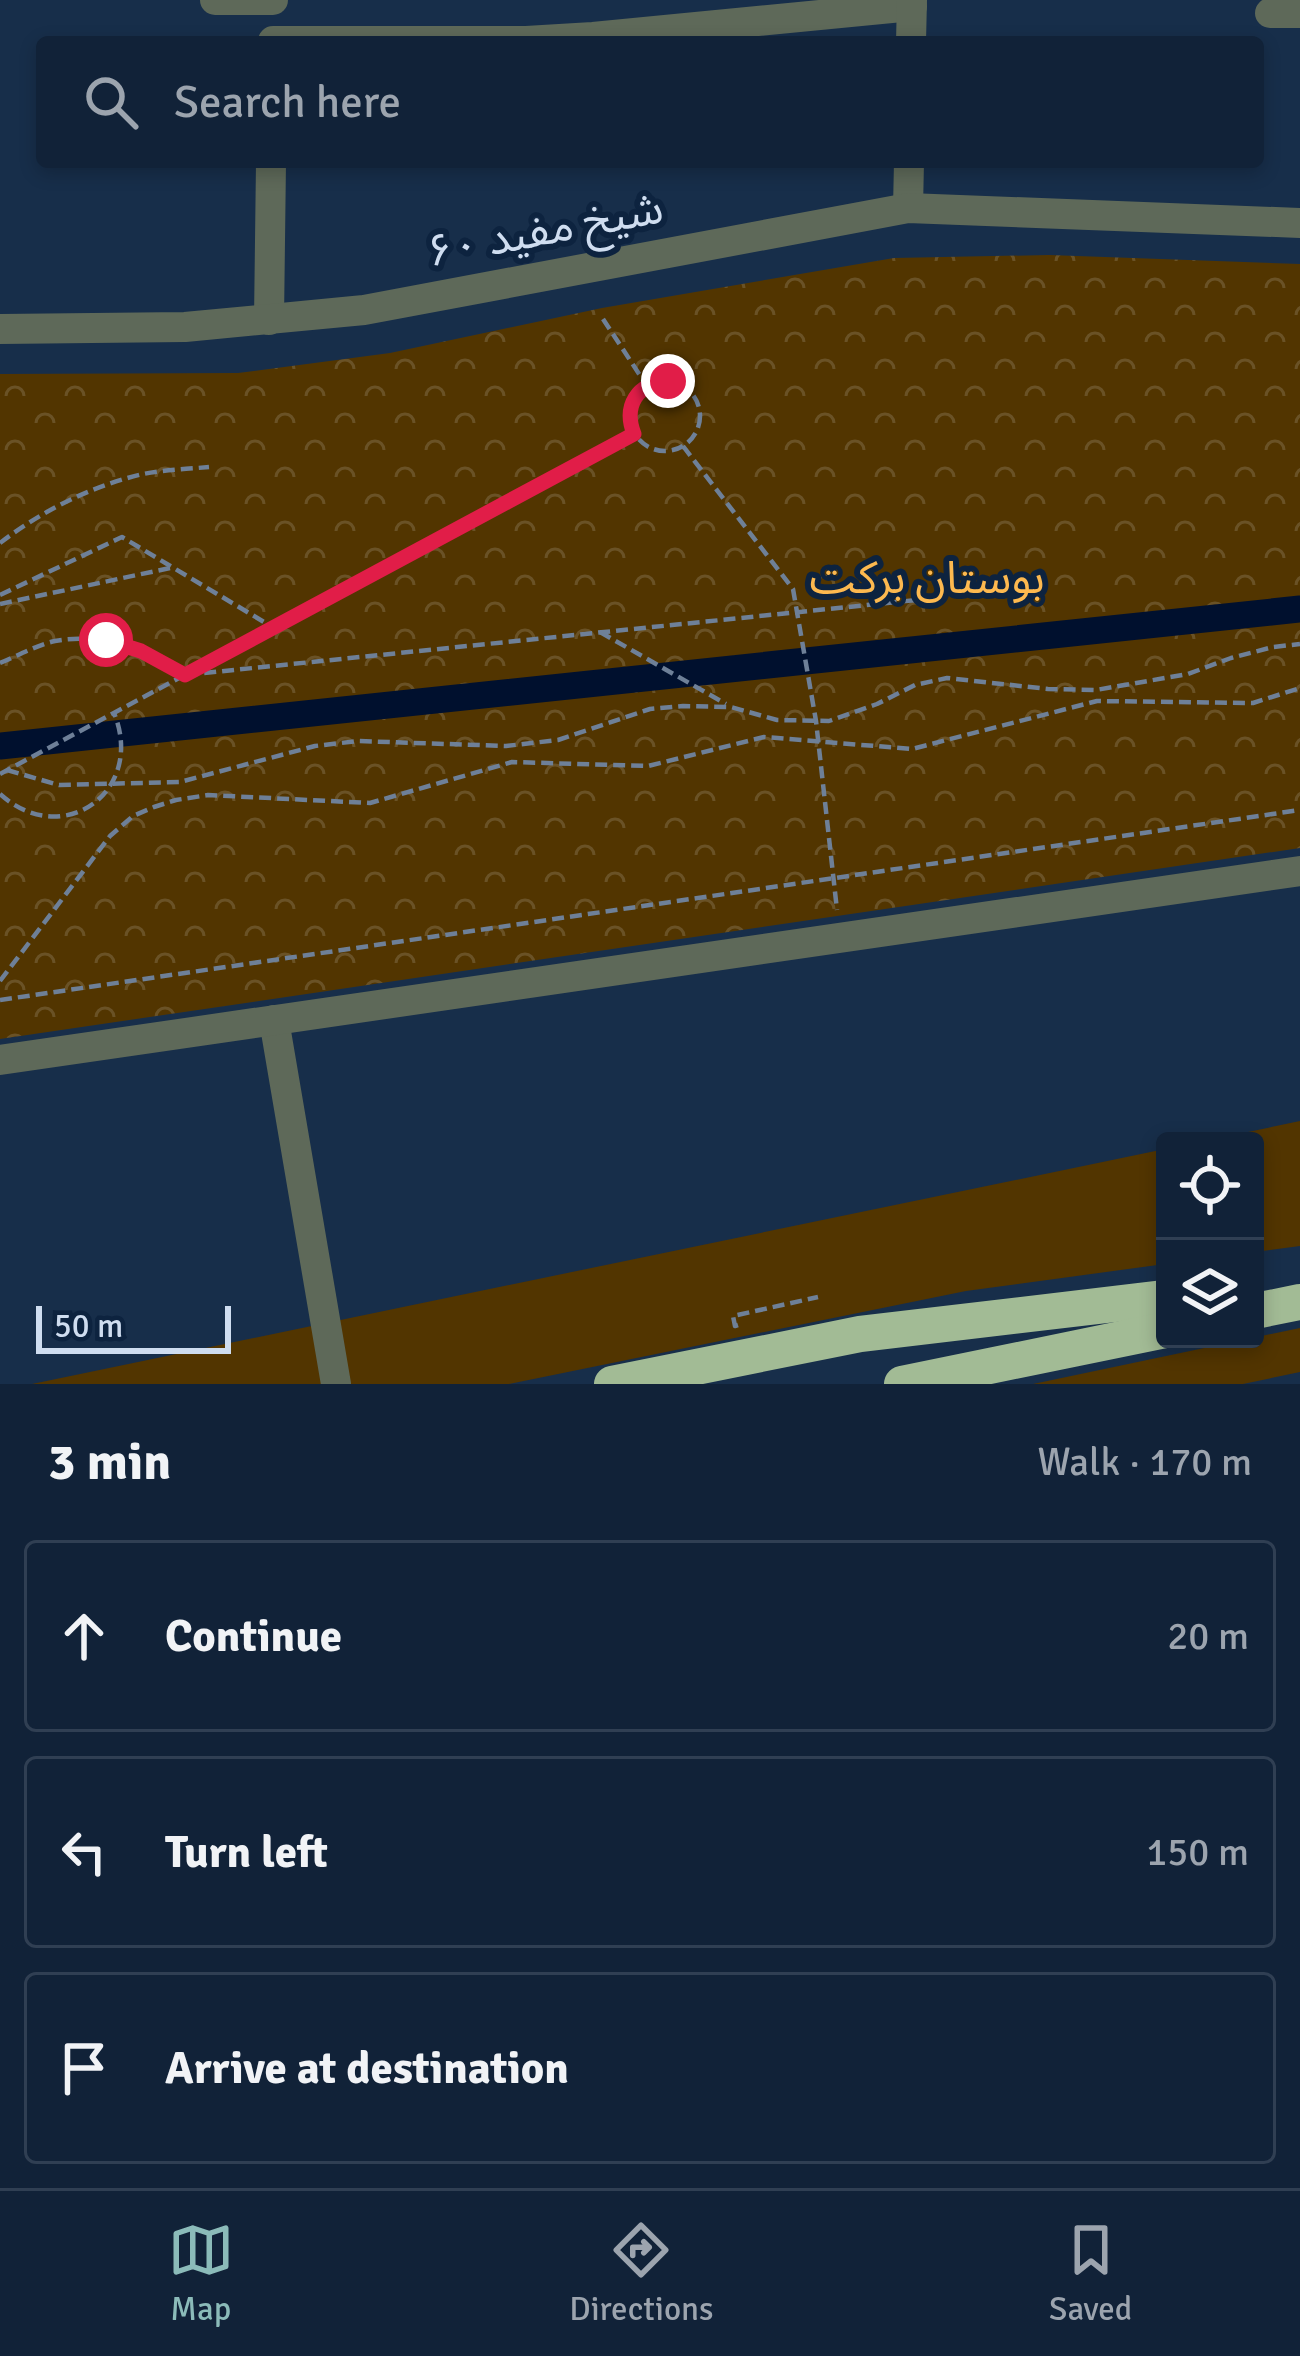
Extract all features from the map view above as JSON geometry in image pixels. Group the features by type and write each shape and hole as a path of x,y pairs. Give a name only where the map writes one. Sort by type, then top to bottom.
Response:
{"highway":[{"path":"1264,1287 1300,1282"},
{"path":"612,1384 860,1334 1156,1299"},
{"path":"1264,1309 1300,1302"},
{"path":"902,1384 1156,1332"}],"street":[{"path":"215,0 273,0 273,36"},
{"path":"611,36 912,3 911,36"},
{"path":"269,320 271,168"},
{"path":"908,208 909,168"},
{"name":"شیخ مفید ۶۰","path":"0,329 185,326 364,310 908,208 1300,223"},
{"path":"0,1060 1300,871"},
{"path":"274,1020 336,1384"}],"path":[{"path":"603,320 646,386"},
{"path":"668,381 688,389 695,398 697,430 683,446 651,448 634,434 629,413 646,386 668,381"},
{"path":"4,772 634,434"},
{"path":"683,446 793,590 816,721 840,938"},
{"path":"0,543 30,520 89,491 144,474 209,467"},
{"path":"0,600 122,537 274,628"},
{"path":"0,600 173,567"},
{"path":"0,663 54,641 106,640 141,651 185,675 916,600"},
{"path":"600,632 731,707 777,720 816,721 829,721 915,685 947,678 1096,690 1188,674 1231,658 1300,644"},
{"path":"0,981 110,836 133,816 176,800 208,795 370,803 512,762 648,766 764,737 912,749 1097,700 1253,704 1300,688"},
{"path":"1096,690 1097,700"},
{"path":"4,772 58,785 180,782 315,746 358,741 506,746 558,740 650,710 731,707"},
{"path":"0,794 25,812 56,817 87,808 111,785 122,758 114,713"},
{"path":"0,1000 1300,809"},
{"path":"752,1322 735,1326 734,1316 818,1297"}],"green space":[{"name":"بوستان برکت","path":"1049,255 1300,264 1300,848 0,1039 0,374 238,373 390,353 602,308 894,258"},
{"path":"1300,1121 1300,1246 1264,1251 1264,1132 1248,1132"},
{"path":"1156,1151 1156,1265 966,1291 509,1384 32,1384"},
{"path":"1300,1328 1300,1372 1243,1384 1033,1384 1205,1348 1264,1348 1264,1336"}],"waterway":[{"path":"0,746 1300,609"}],"route":[{"path":"106,640 141,651 185,675 634,434 629,413 632,402 646,386 668,381"}]}
